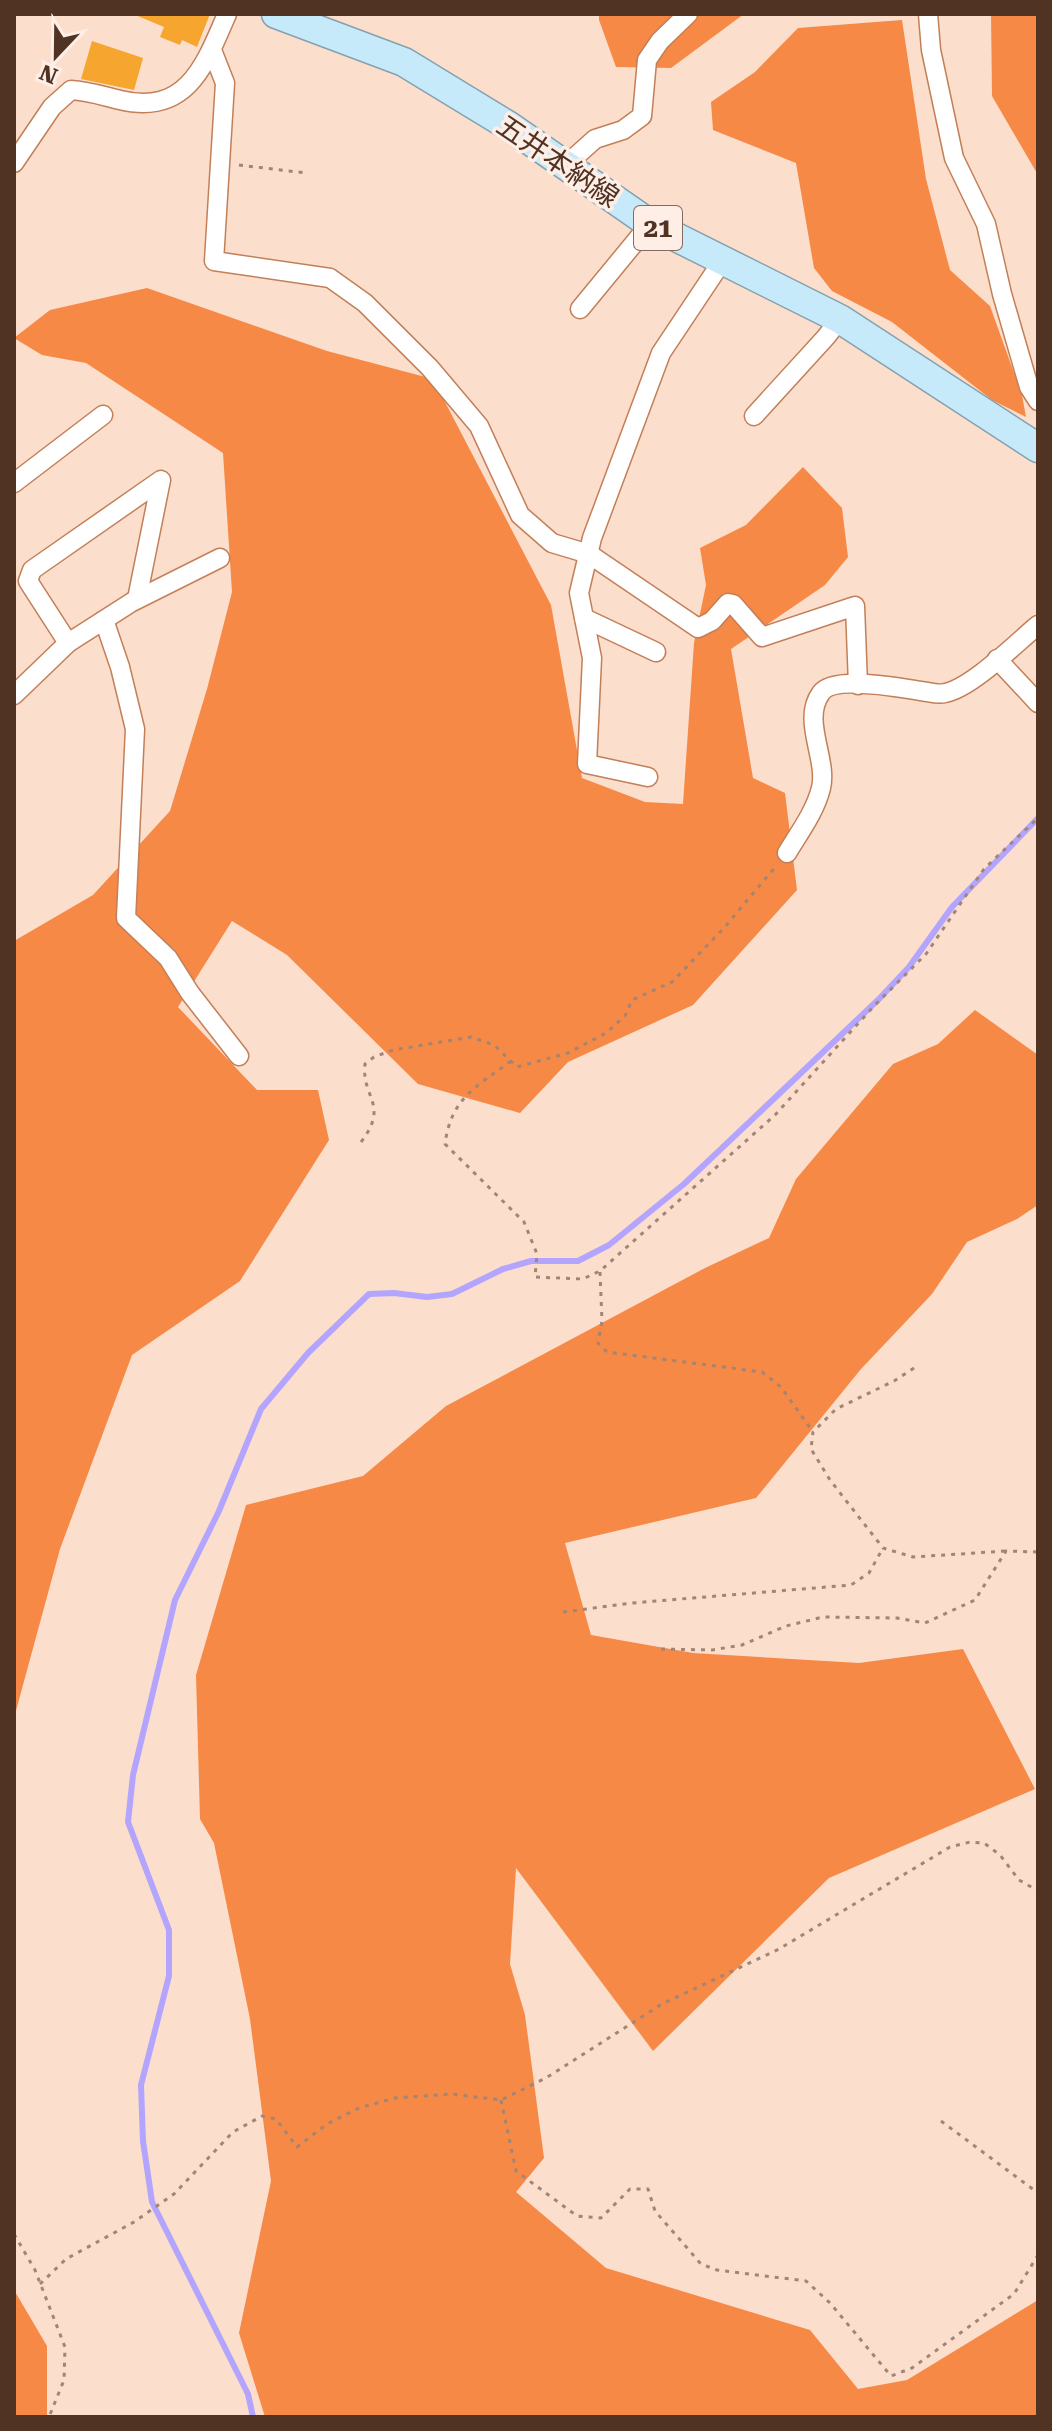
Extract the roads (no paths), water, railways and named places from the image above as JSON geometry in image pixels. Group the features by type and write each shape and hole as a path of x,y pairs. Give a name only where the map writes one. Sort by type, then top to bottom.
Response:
{"main road":[{"name":"五井本納線","path":"276,14 404,62 509,126 650,224 840,319 1038,448"}],"street":[{"path":"14,163 20,141 71,90 92,91 121,101 153,104 182,92 202,68 227,14"},
{"path":"566,165 595,139 623,130 642,116 647,60 660,41 688,14"},
{"path":"928,14 931,50 954,158 986,224 1029,387 1038,401"},
{"path":"212,50 225,83 214,261 330,278 365,303 430,368 479,426 520,515 552,543 589,554 698,628 712,621 728,603 733,604 762,637 855,606 858,685"},
{"path":"580,309 650,224"},
{"path":"648,777 587,764 592,658 579,593 592,538 661,353 723,260"},
{"path":"754,416 840,319"},
{"path":"14,483 103,415"},
{"path":"68,643 28,581 32,570 161,480 137,599"},
{"path":"14,695 68,643 137,599 220,558"},
{"path":"584,618 656,652"},
{"path":"104,620 120,667 135,729 126,918 168,958 190,993 239,1056"},
{"path":"787,853 812,812 822,785 813,714 825,687 878,685 944,694 966,685 1038,625"},
{"path":"997,659 1038,703"}],"waterway":[{"path":"253,2417 248,2394 152,2202 143,2141 141,2085 169,1976 169,1930 128,1822 133,1775 175,1600 219,1511 261,1409 308,1353 369,1294 427,1297 452,1294 503,1269 531,1261 578,1261 609,1245 684,1184 879,999 909,967 952,907 1038,818"}]}
